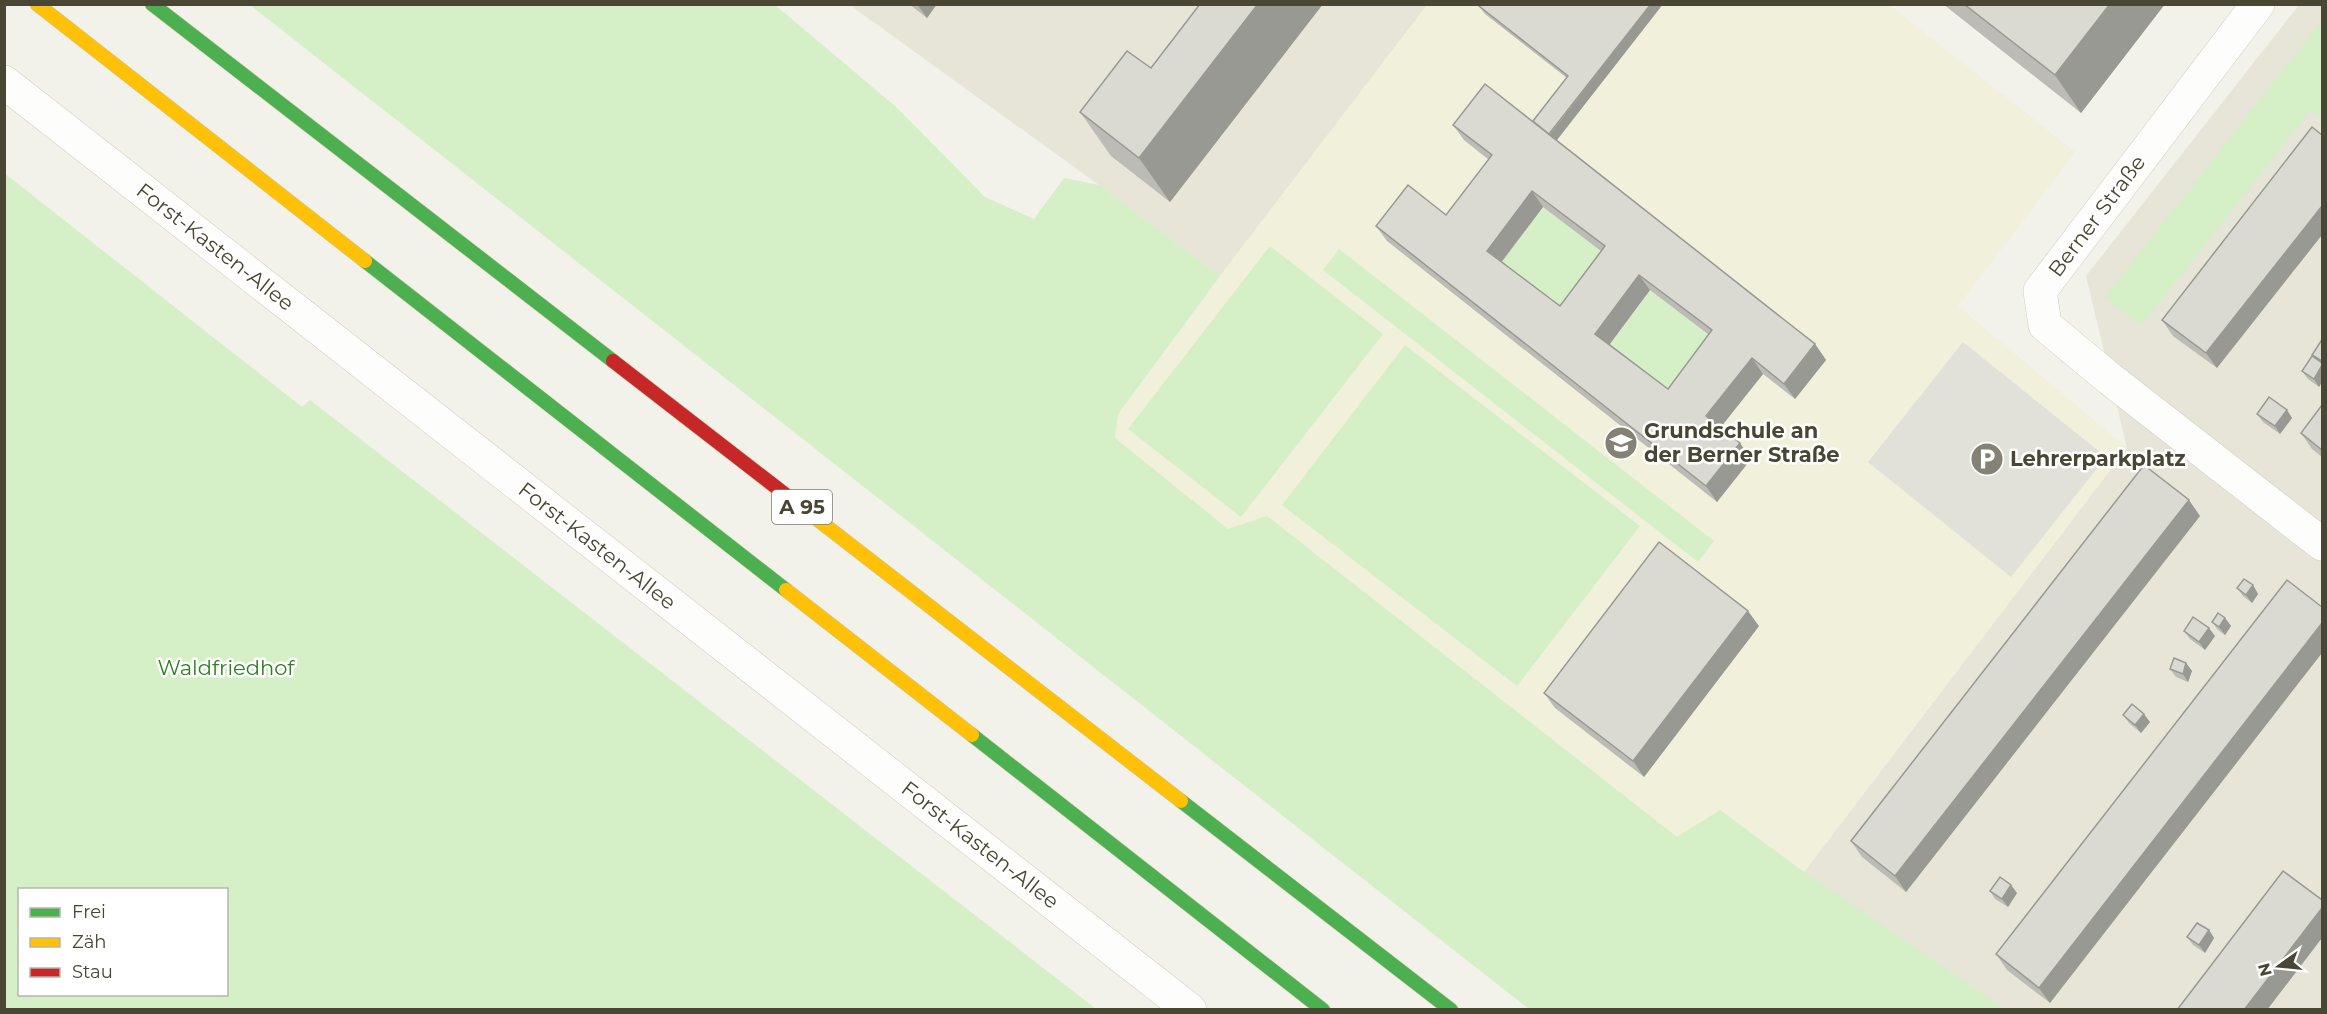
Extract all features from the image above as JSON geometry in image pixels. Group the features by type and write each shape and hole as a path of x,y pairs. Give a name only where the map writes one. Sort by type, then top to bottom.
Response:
{"highway":[{"path":"37,4 1323,1010"},
{"name":"A 95","path":"152,4 1451,1010"}],"street":[{"name":"Berner Straße","path":"2258,4 2040,291 2045,325 2110,379 2322,544"},
{"name":"Forst-Kasten-Allee","path":"4,82 1190,1010"}],"shaded area":[{"name":"Grundschule an der Berner Straße","path":"1888,4 2075,152 1958,306 2127,448 1804,872 1720,811 1677,837 1267,516 1228,529 1115,438 1118,414 1220,276 1427,5"},
{"path":"850,5 1427,5 1220,276 1099,185"},
{"path":"2299,5 2322,5 2322,1009 1984,1009 1804,872 2127,448 2086,276"},
{"name":"Lehrerparkplatz","path":"1963,342 2106,457 2011,577 1868,462"}],"green space":[{"path":"250,5 775,5 895,106 985,197 1034,219 1064,178 1099,185 1220,276 1118,414 1115,438 1228,529 1267,516 1677,837 1720,810 1804,872 2005,1009 1529,1009"},
{"path":"2322,20 2322,118 2311,110 2141,326 2105,297"},
{"name":"Waldfriedhof","path":"4,173 302,407 310,400 1096,1009 5,1009"},
{"path":"1543,207 1616,261 1571,322 1498,266"},
{"path":"1270,246 1383,334 1241,517 1128,429"},
{"path":"1339,249 1714,541 1698,562 1323,270"},
{"path":"1650,290 1723,346 1679,404 1606,349"},
{"path":"1405,345 1640,526 1517,686 1282,505"}],"building":[{"path":"1200,4 1258,4 1139,158 1080,112 1127,51 1151,68"},
{"path":"1480,4 1651,4 1549,134 1533,121 1568,76 1479,6"},
{"path":"1964,4 2110,4 2055,75"},
{"path":"1485,84 1815,344 1784,384 1752,358 1706,416 1740,443 1706,486 1376,226 1408,185 1446,215 1492,155 1453,125","holes":["1532,191 1605,246 1560,306 1487,251","1639,275 1712,330 1668,389 1595,334"]},
{"path":"2312,127 2322,135 2322,206 2206,353 2162,320"},
{"path":"2322,342 2322,361 2312,355"},
{"path":"2312,356 2322,363 2314,379 2302,371"},
{"path":"2269,397 2287,410 2275,426 2257,414"},
{"path":"2322,405 2322,450 2301,433"},
{"path":"2144,465 2189,500 1895,876 1851,841"},
{"path":"1659,542 1748,611 1633,761 1544,693"},
{"path":"2244,579 2253,585 2246,595 2237,588"},
{"path":"2287,580 2322,607 2322,623 2039,988 1996,954"},
{"path":"2218,613 2225,618 2219,627 2212,622"},
{"path":"2193,617 2209,628 2199,642 2184,631"},
{"path":"2174,658 2186,663 2183,674 2170,669"},
{"path":"2132,704 2144,714 2135,725 2123,715"},
{"path":"2283,871 2322,900 2322,908 2244,1010 2177,1010"},
{"path":"2000,877 2011,885 2002,899 1990,891"},
{"path":"2197,923 2209,930 2199,945 2187,937"}],"traffic: fast":[{"path":"152,4 613,361"},
{"path":"365,261 786,590"},
{"path":"972,735 1323,1010"},
{"path":"1181,801 1451,1010"}],"traffic: slow":[{"path":"37,4 365,261"},
{"path":"804,509 1181,801"},
{"path":"786,590 972,735"}],"traffic: jam":[{"path":"613,361 804,509"}],"place":[{"name":"Grundschule an der Berner Straße","path":"1621,443"},
{"name":"Lehrerparkplatz","path":"1987,459"}]}
